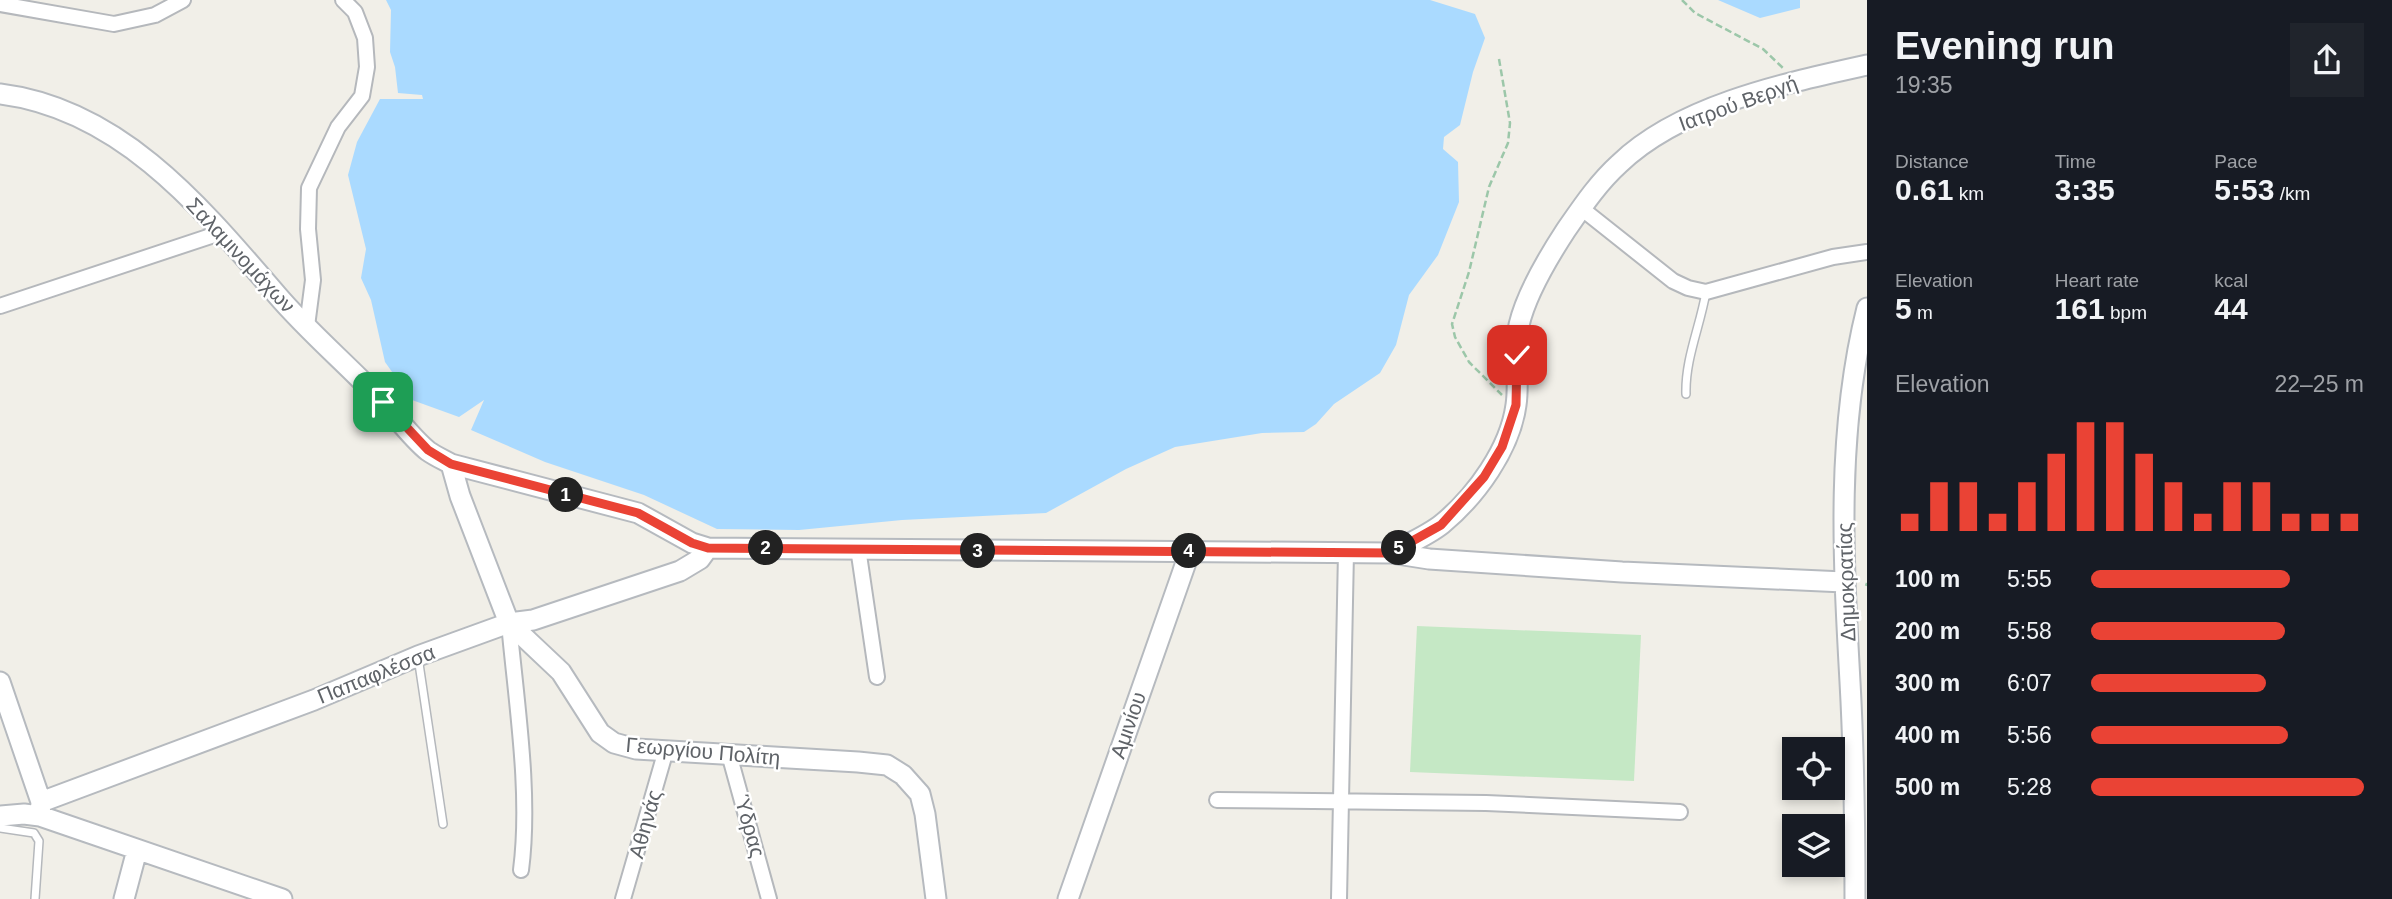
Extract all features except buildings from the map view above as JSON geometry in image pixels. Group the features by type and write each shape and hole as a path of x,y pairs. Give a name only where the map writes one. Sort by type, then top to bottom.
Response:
{"main road":[{"name":"Ιατρού Βεργή","path":"1391,553 1441,525 1484,477 1502,447 1516,405 1519,325 1554,248 1581,208 1620,162 1682,120 1796,81 1867,65"},
{"name":"Σαλαμινομάχων","path":"0,94 20,97 68,112 99,126 135,149 223,232 278,296 428,450 451,464"},
{"name":"Δημοκρατίας","path":"1855,899 1861,778 1844,582 1843,492 1855,380 1867,308"},
{"path":"451,464 638,513 692,543 708,548 1391,553 1429,559 1581,569 1844,582"},
{"name":"Γεωργίου Πολίτη","path":"451,464 460,496 509,623 561,673 600,733 614,743 636,749 887,765 903,775 920,794 936,899"},
{"name":"Παπαφλέσσα","path":"40,809 418,656 509,623 533,620 680,571 700,559 708,548"},
{"name":"Αμινίου","path":"1068,899 1190,551"},
{"path":"0,682 40,809"},
{"path":"1,822 40,809 136,850 282,899"},
{"path":"124,899 136,850"}],"street":[{"path":"0,4 114,24 155,15 183,0"},
{"path":"307,326 313,280 308,229 309,188 338,127 362,96 367,67 365,38 355,12 343,0"},
{"path":"1581,208 1673,281 1706,292 1833,257 1867,252"},
{"path":"0,306 223,232"},
{"path":"858,548 877,677"},
{"path":"1339,899 1346,552"},
{"path":"509,623 525,840 521,870"},
{"name":"Αθηνάς","path":"623,899 666,750"},
{"name":"Ύδρας","path":"729,754 769,899"},
{"path":"1217,800 1486,803 1680,813"}],"lane":[{"path":"1686,394 1685,373 1702,317 1706,292"},
{"path":"418,656 443,824"},
{"path":"1,822 34,834 39,841 35,899"}],"path":[{"path":"1682,0 1695,13 1763,49 1796,81"},
{"path":"1499,59 1510,123 1508,143 1489,187 1469,272 1452,324 1455,337 1469,362 1495,391 1516,405"}],"green space":[{"path":"1417,626 1641,635 1634,781 1410,772"}],"water":[{"path":"386,0 1430,0 1475,14 1485,38 1473,72 1460,125 1444,137 1443,149 1458,162 1459,202 1438,255 1409,295 1396,345 1380,373 1334,404 1316,424 1304,432 1262,433 1175,447 1126,469 1046,513 902,520 799,530 717,529 644,495 545,462 471,430 484,400 459,417 412,400 385,362 371,300 361,278 366,249 348,175 357,142 380,99 423,99 422,95 398,93 390,52 391,10"},
{"path":"1718,0 1800,0 1800,8 1760,18"}],"route":[{"path":"383,402 428,450 451,464 638,513 692,543 708,548 1391,553 1441,525 1484,477 1502,447 1511,425 1516,405 1517,355"}]}
